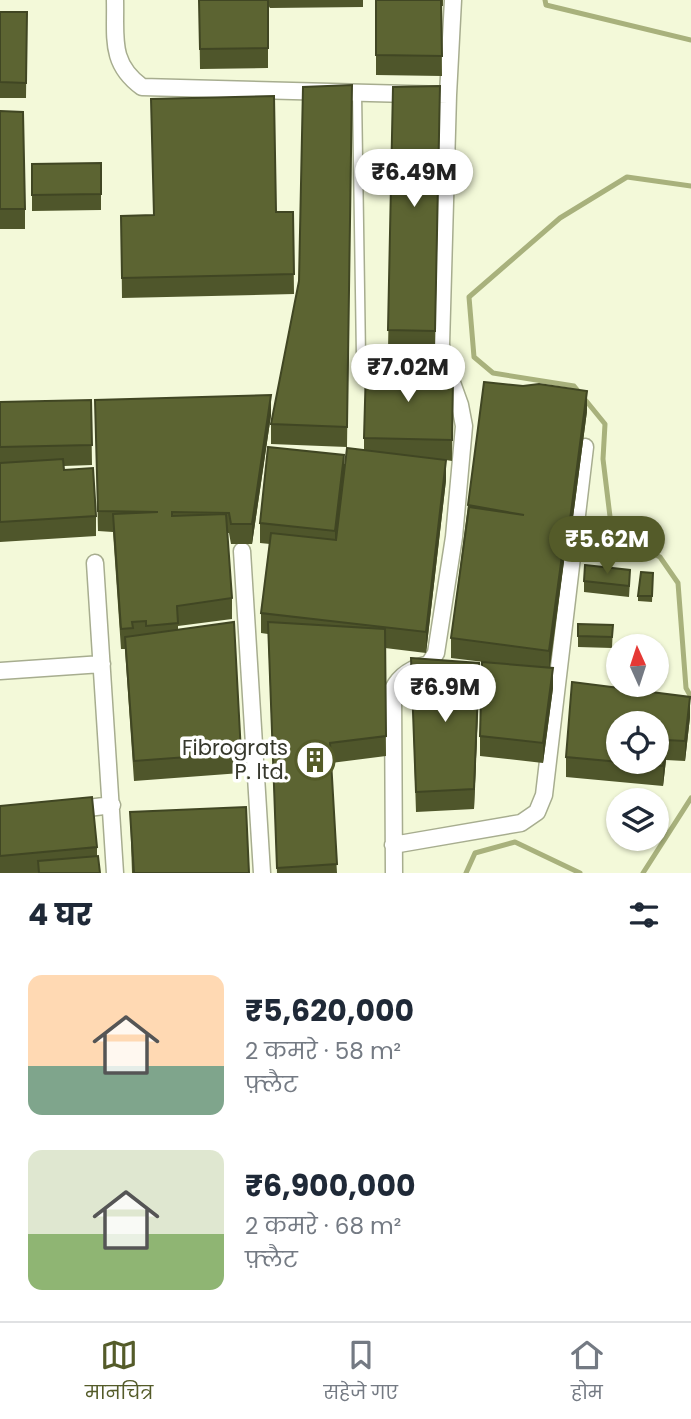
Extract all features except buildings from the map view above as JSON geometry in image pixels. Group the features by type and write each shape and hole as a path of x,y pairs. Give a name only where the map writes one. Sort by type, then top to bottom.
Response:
{"street":[{"path":"115,0 116,52 127,76 142,87 448,95"},
{"path":"394,873 393,689 398,680 420,666 429,664 436,653 454,537 464,426 441,345 453,0"},
{"path":"394,845 521,823 537,812 544,795 585,447"},
{"path":"243,558 262,873"},
{"path":"95,563 115,873"},
{"path":"0,671 102,664"},
{"path":"50,813 112,805"}],"lane":[{"path":"357,93 361,357"}],"waterway":[{"path":"545,0 546,5 691,40"},
{"path":"691,186 627,177 560,218 469,297 474,357 493,373 574,386 605,424 603,459 612,533 660,557 678,583 686,688 691,697"},
{"path":"643,873 691,798"},
{"path":"466,873 475,853 515,842 580,873"}],"place":[{"name":"Fibrograts P. ltd.","path":"315,760"}]}
